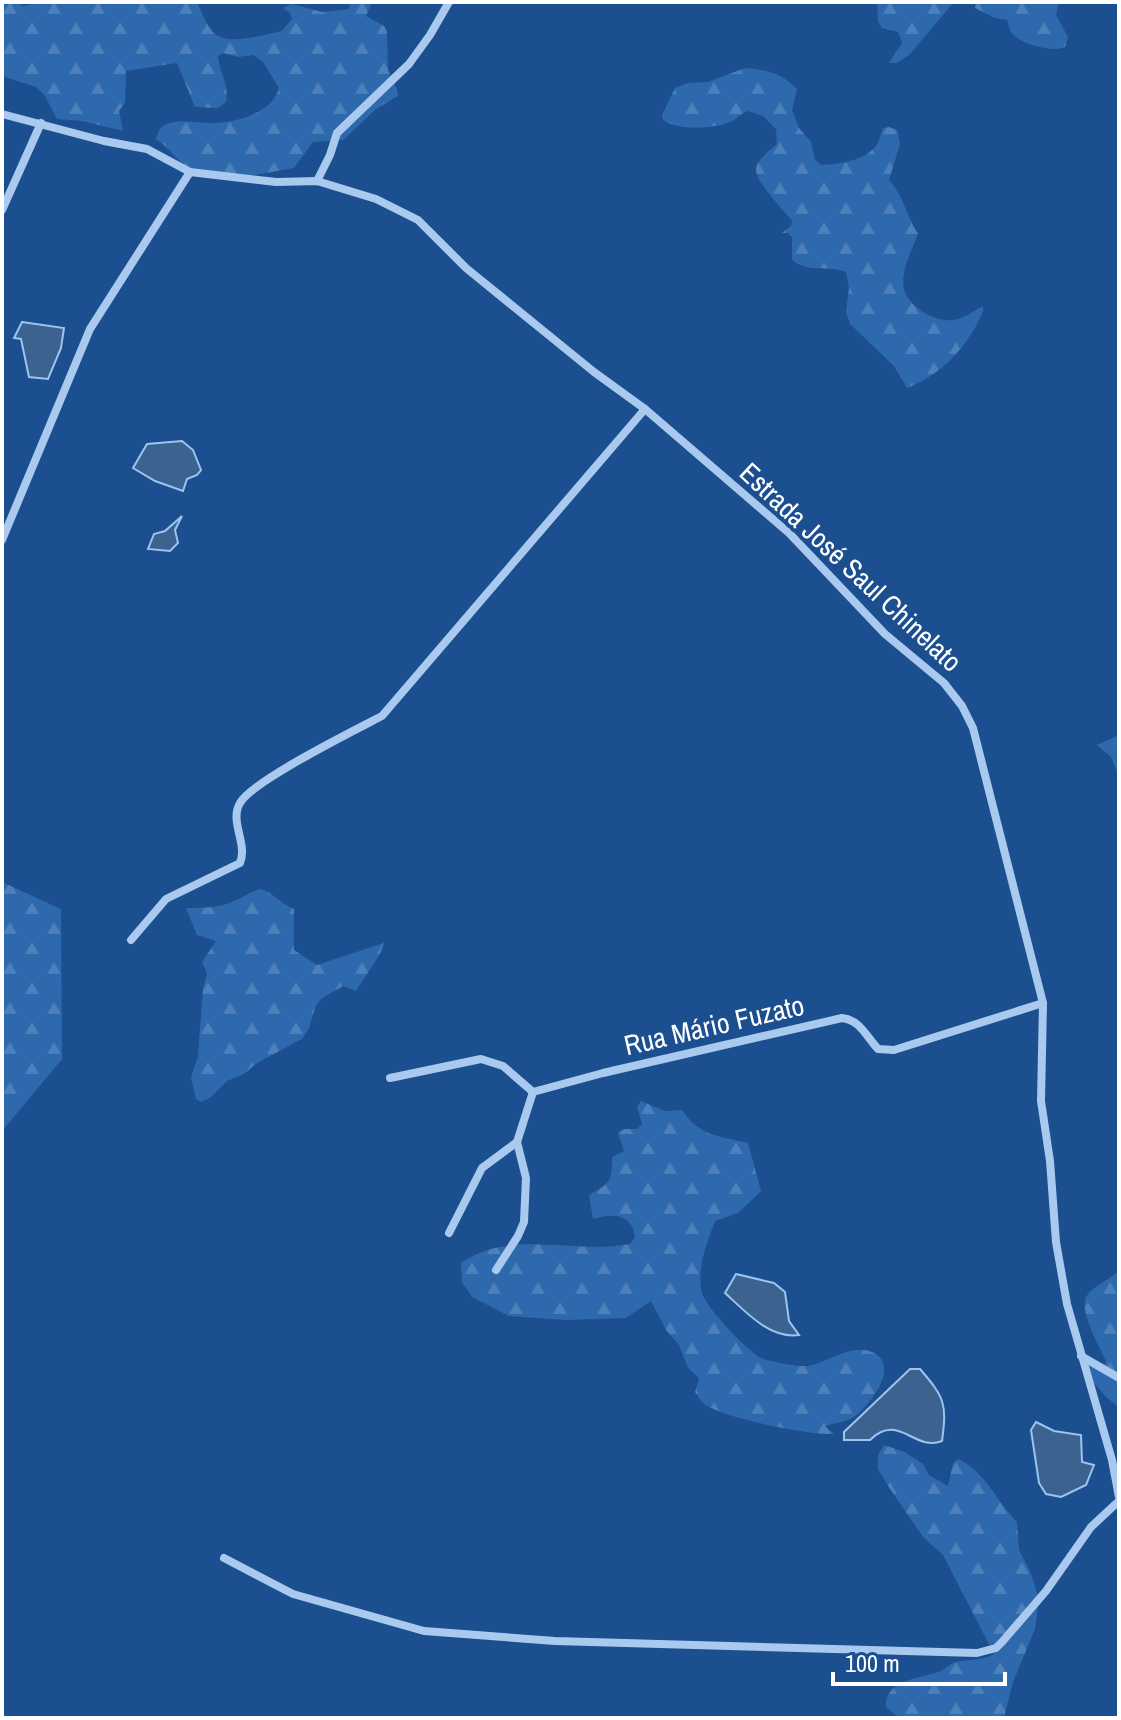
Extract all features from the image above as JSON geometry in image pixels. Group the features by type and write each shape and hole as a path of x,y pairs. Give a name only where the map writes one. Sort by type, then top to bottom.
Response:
{"street":[{"path":"317,181 337,133 409,64 449,2"},
{"name":"Estrada José Saul Chinelato","path":"2,114 147,149 190,172 276,182 317,181 376,199 418,220 466,268 594,372 645,409 789,533 885,634 944,683 962,706 973,728 1043,1003 1041,1101 1050,1161 1056,1242 1067,1304 1112,1460 1119,1499"},
{"path":"2,210 41,123"},
{"path":"2,540 90,329 190,172"},
{"path":"131,940 166,899 240,863 243,849 237,812 241,800 329,743 382,716 645,409"},
{"name":"Rua Mário Fuzato","path":"533,1092 842,1018 861,1026 878,1049 894,1050 1043,1003"},
{"path":"390,1078 481,1059 503,1066 533,1092 517,1142 526,1178 524,1222 496,1270"},
{"path":"449,1233 482,1168 517,1142"},
{"path":"1081,1356 1119,1378"},
{"path":"224,1558 293,1594 424,1631 555,1641 977,1653 987,1652 1002,1642 1046,1591 1091,1527 1119,1499"}],"green space":[{"path":"4,2 19,2 22,6 33,2 197,2 212,31 226,39 236,39 282,31 292,19 283,8 292,4 322,12 349,9 351,2 372,2 366,16 384,26 387,32 388,70 398,96 376,109 343,140 313,142 294,168 241,177 201,173 185,165 156,139 160,130 177,122 231,121 261,110 275,97 279,88 263,62 253,55 238,57 223,53 218,56 227,96 226,102 218,108 195,107 177,63 126,71 125,103 119,111 123,131 82,121 57,119 45,96 36,87 2,76"},
{"path":"877,2 954,2 909,55 897,63 889,63 902,43 898,32 882,28 878,21"},
{"path":"976,2 1059,2 1056,15 1068,37 1065,47 1045,48 1028,44 1011,32 1007,20 975,8"},
{"path":"745,68 774,73 797,89 792,110 799,128 811,142 815,160 821,165 858,158 876,146 883,128 897,130 900,144 889,180 918,234 904,275 907,296 917,308 939,319 961,318 983,306 977,324 962,347 943,367 920,382 907,388 894,366 850,324 846,312 849,288 846,272 811,268 792,260 792,238 788,233 782,233 791,226 792,221 764,188 756,168 777,144 776,129 763,116 748,111 725,124 707,127 678,126 663,120 662,115 675,88 688,83 708,82"},
{"path":"1119,735 1119,776 1111,757 1097,745"},
{"path":"2,882 61,909 62,1059 2,1131"},
{"path":"261,889 294,909 294,950 317,965 384,943 356,991 343,986 316,1005 302,1039 227,1081 201,1102 196,1099 191,1077 198,1056 207,974 202,962 216,941 197,935 186,908 221,905"},
{"path":"641,1101 665,1111 682,1110 703,1130 748,1143 761,1191 738,1213 715,1221 701,1265 702,1293 727,1327 759,1357 775,1362 807,1366 856,1350 872,1352 880,1358 884,1366 883,1375 874,1395 854,1417 825,1426 834,1434 766,1424 713,1409 703,1403 695,1392 699,1378 688,1368 679,1345 666,1330 651,1301 626,1318 566,1320 509,1316 472,1297 462,1282 461,1263 501,1247 543,1244 609,1247 630,1244 635,1237 630,1223 614,1216 593,1219 589,1195 608,1181 612,1157 624,1151 618,1133 624,1129 637,1129 642,1124 637,1107"},
{"path":"1119,1271 1119,1407 1082,1369 1085,1360 1105,1365 1106,1361 1087,1317 1085,1300 1090,1292"},
{"path":"884,1445 905,1452 923,1464 929,1475 948,1486 953,1464 958,1459 967,1464 1017,1522 1019,1550 1030,1571 1038,1608 1035,1629 1013,1682 1004,1718 899,1718 886,1707 891,1691 906,1681 941,1671 955,1663 994,1654 943,1555 923,1537 878,1469 878,1455"}],"shaded area":[{"path":"22,322 64,328 61,348 48,379 29,377 21,339 14,338"},
{"path":"182,441 193,450 201,470 187,479 183,491 155,481 133,468 147,444"},
{"path":"182,516 175,530 178,543 170,551 148,549 154,534 165,531"},
{"path":"736,1274 774,1283 785,1292 789,1321 799,1335 778,1333 768,1328 725,1293"},
{"path":"910,1369 920,1369 939,1395 944,1410 942,1441 923,1442 890,1430 880,1432 870,1440 844,1440 844,1432"},
{"path":"1036,1422 1054,1431 1081,1435 1082,1462 1094,1465 1086,1485 1061,1497 1046,1494 1039,1483 1031,1430"}]}
